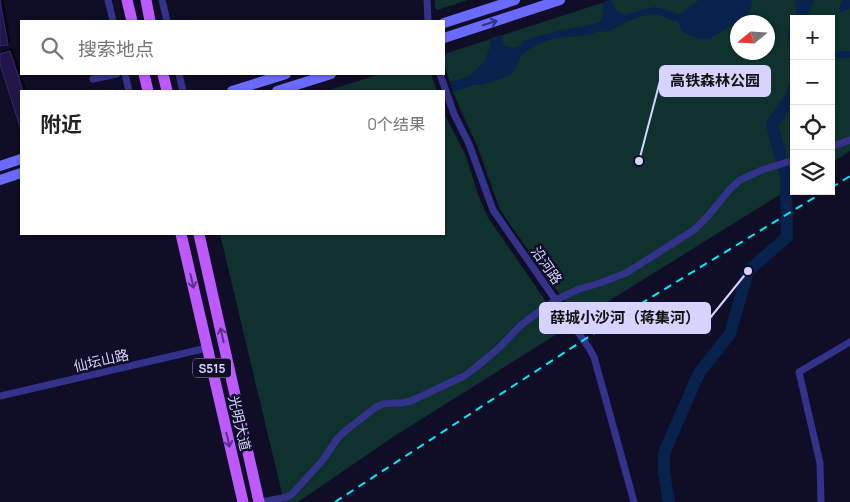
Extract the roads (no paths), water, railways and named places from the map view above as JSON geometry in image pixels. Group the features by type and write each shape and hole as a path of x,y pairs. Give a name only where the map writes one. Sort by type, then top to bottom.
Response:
{"main road":[{"path":"127,0 132,20"},
{"path":"146,0 150,20"},
{"path":"445,23 515,0"},
{"path":"445,38 560,0"},
{"path":"144,75 148,90"},
{"path":"163,75 167,90"},
{"path":"235,90 283,75"},
{"path":"280,90 328,75"},
{"path":"0,166 20,159"},
{"path":"0,180 20,173"},
{"name":"光明大道","path":"181,235 243,502"},
{"name":"光明大道","path":"199,235 260,502"}],"street":[{"path":"108,0 113,20"},
{"path":"162,0 167,20"},
{"path":"427,0 428,20"},
{"path":"93,79 111,75"},
{"path":"125,75 129,90"},
{"path":"179,75 183,90"},
{"name":"沿河路","path":"440,75 454,114 472,152 493,210 594,357 634,502"},
{"path":"835,146 850,140"},
{"path":"260,502 287,497 292,494 323,460 337,439 376,407 383,404 411,401 464,376 500,347 520,326 556,300 579,289 626,273 694,230 740,180 751,174 790,161"},
{"path":"821,502 820,463 799,372 850,342"},
{"name":"仙坛山路","path":"0,396 207,348"}],"water":[{"path":"611,0 615,9 624,15 656,7 680,14 699,0 751,0 752,3 748,15 730,15 730,26 709,39 700,39 682,32 678,21 673,21 657,14 642,16 610,31 551,39 526,51 520,58 514,71 508,76 453,92 450,82 471,75 485,62 491,38 501,35 504,45 515,47 522,45 523,41 542,35 599,23 603,14 602,3"},
{"path":"795,0 814,0 808,15 796,15"},
{"path":"843,0 850,0 850,8 840,12 839,7"},
{"path":"790,28 790,43 788,40 787,34"},
{"path":"850,51 850,57 835,57 835,52"}],"waterway":[{"path":"669,502 664,473 664,453 699,373 730,334 748,271 787,237 786,178 772,124 790,98"}],"railway":[{"path":"835,185 850,176"},
{"path":"335,502 619,317 818,195"}],"place":[{"name":"高铁森林公园","path":"639,161"},
{"name":"薛城小沙河（蒋集河）","path":"748,271"}]}
